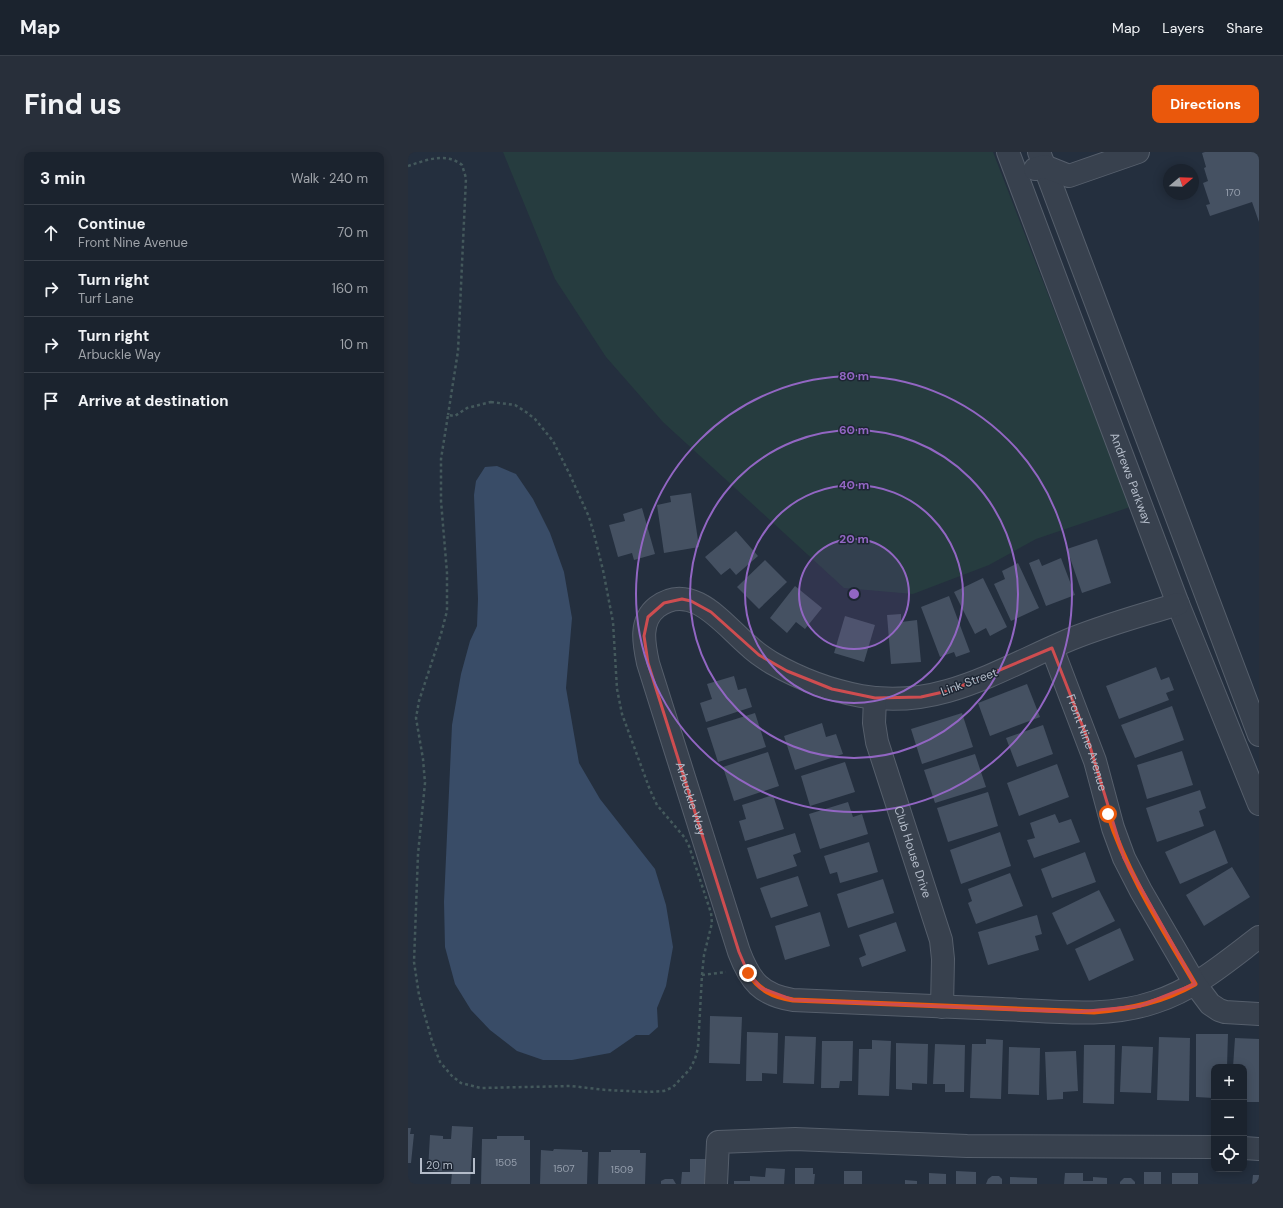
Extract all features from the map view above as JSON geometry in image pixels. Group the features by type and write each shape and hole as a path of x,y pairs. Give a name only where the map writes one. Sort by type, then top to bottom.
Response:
{"street":[{"name":"Andrews Parkway","path":"1008,152 1178,604 1259,804"},
{"path":"1045,157 1069,176 1138,152"},
{"path":"1016,175 1045,157"},
{"path":"1045,157 1259,734"},
{"name":"Link Street","path":"658,606 673,600 682,599 702,605 760,655 787,671 803,679 832,689 875,698 921,697 952,690 984,679 1090,632 1178,604"},
{"name":"Arbuckle Way","path":"658,606 648,617 645,626 644,642 648,663 739,952 748,973 761,988 775,996 793,1000 942,1007"},
{"name":"Front Nine Avenue","path":"1052,648 1092,754 1108,814 1124,858 1141,891 1195,984 1207,1001 1219,1010 1233,1013 1259,1014"},
{"name":"Club House Drive","path":"875,698 874,713 877,742 941,940 943,959 942,1007"},
{"path":"942,1007 1078,1012 1112,1011 1153,1003 1195,984 1259,937"},
{"path":"716,1184 718,1142 794,1139 967,1146 1211,1147"},
{"path":"1247,1148 1259,1149"}],"path":[{"path":"408,166 428,159 450,158 462,165 466,178 458,351 441,458 441,501 447,573 447,611 419,701 416,718 423,759 425,783 418,854 414,962 421,1002 432,1041 440,1062 452,1076 461,1083 480,1088 571,1086 606,1090 648,1092 664,1091 673,1087 681,1080 690,1069 695,1059 700,1037 702,975 704,955 712,923 711,913 686,838 657,805 622,714 617,689 613,622 594,534 570,475 553,441 526,412 515,406 491,402 467,408 455,416 448,415"},
{"path":"702,975 728,971"}],"highlighted area":[{"path":"682,599 691,601 711,612 759,655 787,671 832,689 875,698 921,697 952,690 1052,648 1088,740 1124,858 1195,984 1140,1006 1078,1012 793,1000 761,988 748,973 739,952 648,663 644,636 648,617 664,603"}],"green space":[{"path":"503,152 993,152 1130,507 1036,539 989,565 913,594 844,588 663,422 606,357 555,279"}],"water":[{"path":"497,466 516,474 533,499 550,533 564,572 572,618 566,688 579,763 600,799 655,869 666,905 673,947 666,986 657,1008 658,1027 649,1035 636,1035 610,1053 572,1060 543,1060 517,1051 490,1030 471,1010 455,984 445,947 444,902 452,725 461,674 470,641 477,626 478,599 474,495 476,481 485,467"}],"building":[{"path":"1259,152 1259,222 1252,202 1210,216 1206,205 1210,204 1203,183 1208,181 1202,153"},
{"path":"691,493 699,547 664,553 657,505 671,502 670,496"},
{"path":"642,508 655,554 634,560 632,553 618,557 609,525 625,521 623,514"},
{"path":"736,531 758,556 736,575 730,568 721,575 705,557"},
{"path":"1097,539 1111,583 1082,593 1067,549"},
{"path":"1061,558 1075,595 1046,606 1029,563 1039,559 1042,566"},
{"path":"765,560 787,582 759,609 737,587"},
{"path":"1018,563 1039,608 1011,621 994,584 1005,579 1002,571"},
{"path":"983,578 1007,627 990,636 986,628 975,634 954,592"},
{"path":"795,586 822,608 805,629 796,622 787,633 770,618"},
{"path":"949,596 970,652 956,657 954,652 940,657 921,607"},
{"path":"901,614 901,622 917,620 921,662 891,664 887,615"},
{"path":"845,616 875,625 864,662 834,653"},
{"path":"1156,667 1161,680 1169,677 1174,690 1166,693 1169,700 1119,719 1106,686"},
{"path":"734,676 738,690 746,688 752,707 706,722 700,703 712,699 707,684"},
{"path":"1027,684 1040,717 990,736 978,703"},
{"path":"1172,706 1184,740 1135,758 1121,725"},
{"path":"755,713 766,747 718,762 707,728"},
{"path":"962,713 973,747 922,764 911,729"},
{"path":"822,723 826,737 836,734 843,754 795,770 784,736"},
{"path":"1043,725 1053,754 1017,767 1006,738"},
{"path":"1182,751 1193,785 1147,799 1137,765"},
{"path":"768,752 779,786 734,801 723,767"},
{"path":"975,754 986,787 935,803 924,770"},
{"path":"845,762 855,792 810,806 801,776"},
{"path":"1057,764 1069,797 1019,816 1007,783"},
{"path":"1200,790 1206,808 1199,811 1204,826 1157,842 1146,808"},
{"path":"988,792 998,826 948,842 937,808"},
{"path":"773,795 784,829 745,841 739,821 746,819 742,805"},
{"path":"848,802 853,817 862,814 868,834 820,849 809,814"},
{"path":"1055,814 1059,823 1071,819 1080,842 1034,858 1027,840 1035,838 1030,823"},
{"path":"1215,830 1228,863 1180,884 1165,852"},
{"path":"1000,832 1011,866 961,884 950,850"},
{"path":"795,833 801,852 793,855 797,866 757,879 747,848"},
{"path":"869,842 878,872 840,883 837,872 830,874 824,856"},
{"path":"1085,852 1096,882 1052,898 1041,869"},
{"path":"1232,867 1250,897 1204,926 1186,895"},
{"path":"1010,873 1023,906 976,924 968,903 972,901 968,889"},
{"path":"798,876 808,906 771,918 760,888"},
{"path":"883,879 894,913 848,928 837,894"},
{"path":"1099,890 1115,921 1067,945 1052,913"},
{"path":"820,912 830,946 785,960 775,926"},
{"path":"1037,915 1042,934 1035,936 1039,950 988,965 978,932"},
{"path":"896,922 906,951 862,967 859,958 866,955 859,935"},
{"path":"1120,928 1134,960 1089,981 1075,949"},
{"path":"710,1016 742,1017 740,1064 709,1063"},
{"path":"747,1032 778,1033 777,1074 762,1073 762,1081 746,1081"},
{"path":"1196,1034 1228,1034 1227,1064 1211,1064 1211,1098 1196,1097"},
{"path":"785,1036 816,1037 814,1084 783,1083"},
{"path":"1159,1037 1190,1038 1189,1101 1157,1100"},
{"path":"1235,1038 1259,1039 1259,1102 1247,1102 1247,1064 1233,1064"},
{"path":"986,1039 1003,1040 1001,1099 970,1098 972,1044 986,1044"},
{"path":"872,1040 891,1041 889,1096 858,1095 859,1049 872,1049"},
{"path":"822,1041 853,1041 852,1081 840,1081 839,1088 821,1088"},
{"path":"896,1043 928,1044 927,1084 912,1083 912,1090 896,1089"},
{"path":"935,1044 965,1045 964,1092 945,1092 945,1084 933,1084"},
{"path":"1084,1045 1115,1045 1114,1104 1083,1103"},
{"path":"1122,1046 1153,1047 1151,1093 1120,1092"},
{"path":"1009,1047 1040,1048 1039,1095 1008,1094"},
{"path":"1076,1051 1078,1091 1063,1092 1063,1099 1047,1100 1045,1052"},
{"path":"452,1126 473,1127 470,1184 451,1184 452,1172 428,1171 430,1135 443,1136 443,1139 451,1139"},
{"path":"408,1128 411,1128 410,1134 414,1134 411,1163 408,1163"},
{"path":"497,1136 524,1136 524,1140 530,1140 530,1184 481,1184 482,1139 497,1139"},
{"path":"554,1149 582,1150 582,1152 588,1152 587,1184 540,1184 541,1150 553,1151"},
{"path":"611,1150 640,1150 640,1153 646,1153 645,1184 598,1184 599,1152 611,1152"},
{"path":"690,1159 708,1159 708,1184 681,1184 682,1172 690,1172"},
{"path":"766,1168 785,1169 784,1184 734,1184 734,1181 750,1181 750,1176 765,1177"},
{"path":"795,1168 813,1168 813,1174 815,1174 814,1184 795,1184"},
{"path":"844,1171 862,1171 862,1184 844,1184"},
{"path":"956,1171 976,1172 976,1184 956,1184"},
{"path":"1144,1172 1161,1172 1161,1184 1144,1184"},
{"path":"929,1173 946,1174 946,1184 929,1184"},
{"path":"1065,1173 1083,1173 1083,1181 1093,1181 1093,1177 1107,1178 1107,1184 1064,1184"},
{"path":"1172,1173 1198,1173 1198,1184 1172,1184"},
{"path":"1253,1175 1259,1175 1259,1184 1252,1184"},
{"path":"992,1176 999,1176 1002,1179 1002,1184 986,1184 988,1179"},
{"path":"1010,1177 1037,1178 1037,1184 1010,1184"},
{"path":"1124,1178 1131,1178 1135,1184 1120,1184"},
{"path":"665,1179 673,1179 676,1184 661,1184 661,1181"},
{"path":"905,1180 917,1181 917,1184 905,1184"}],"route":[{"path":"748,973 761,988 775,996 793,1000 942,1007 1078,1012 1112,1011 1153,1003 1180,992 1195,984 1132,876 1112,828 1108,814"}]}
